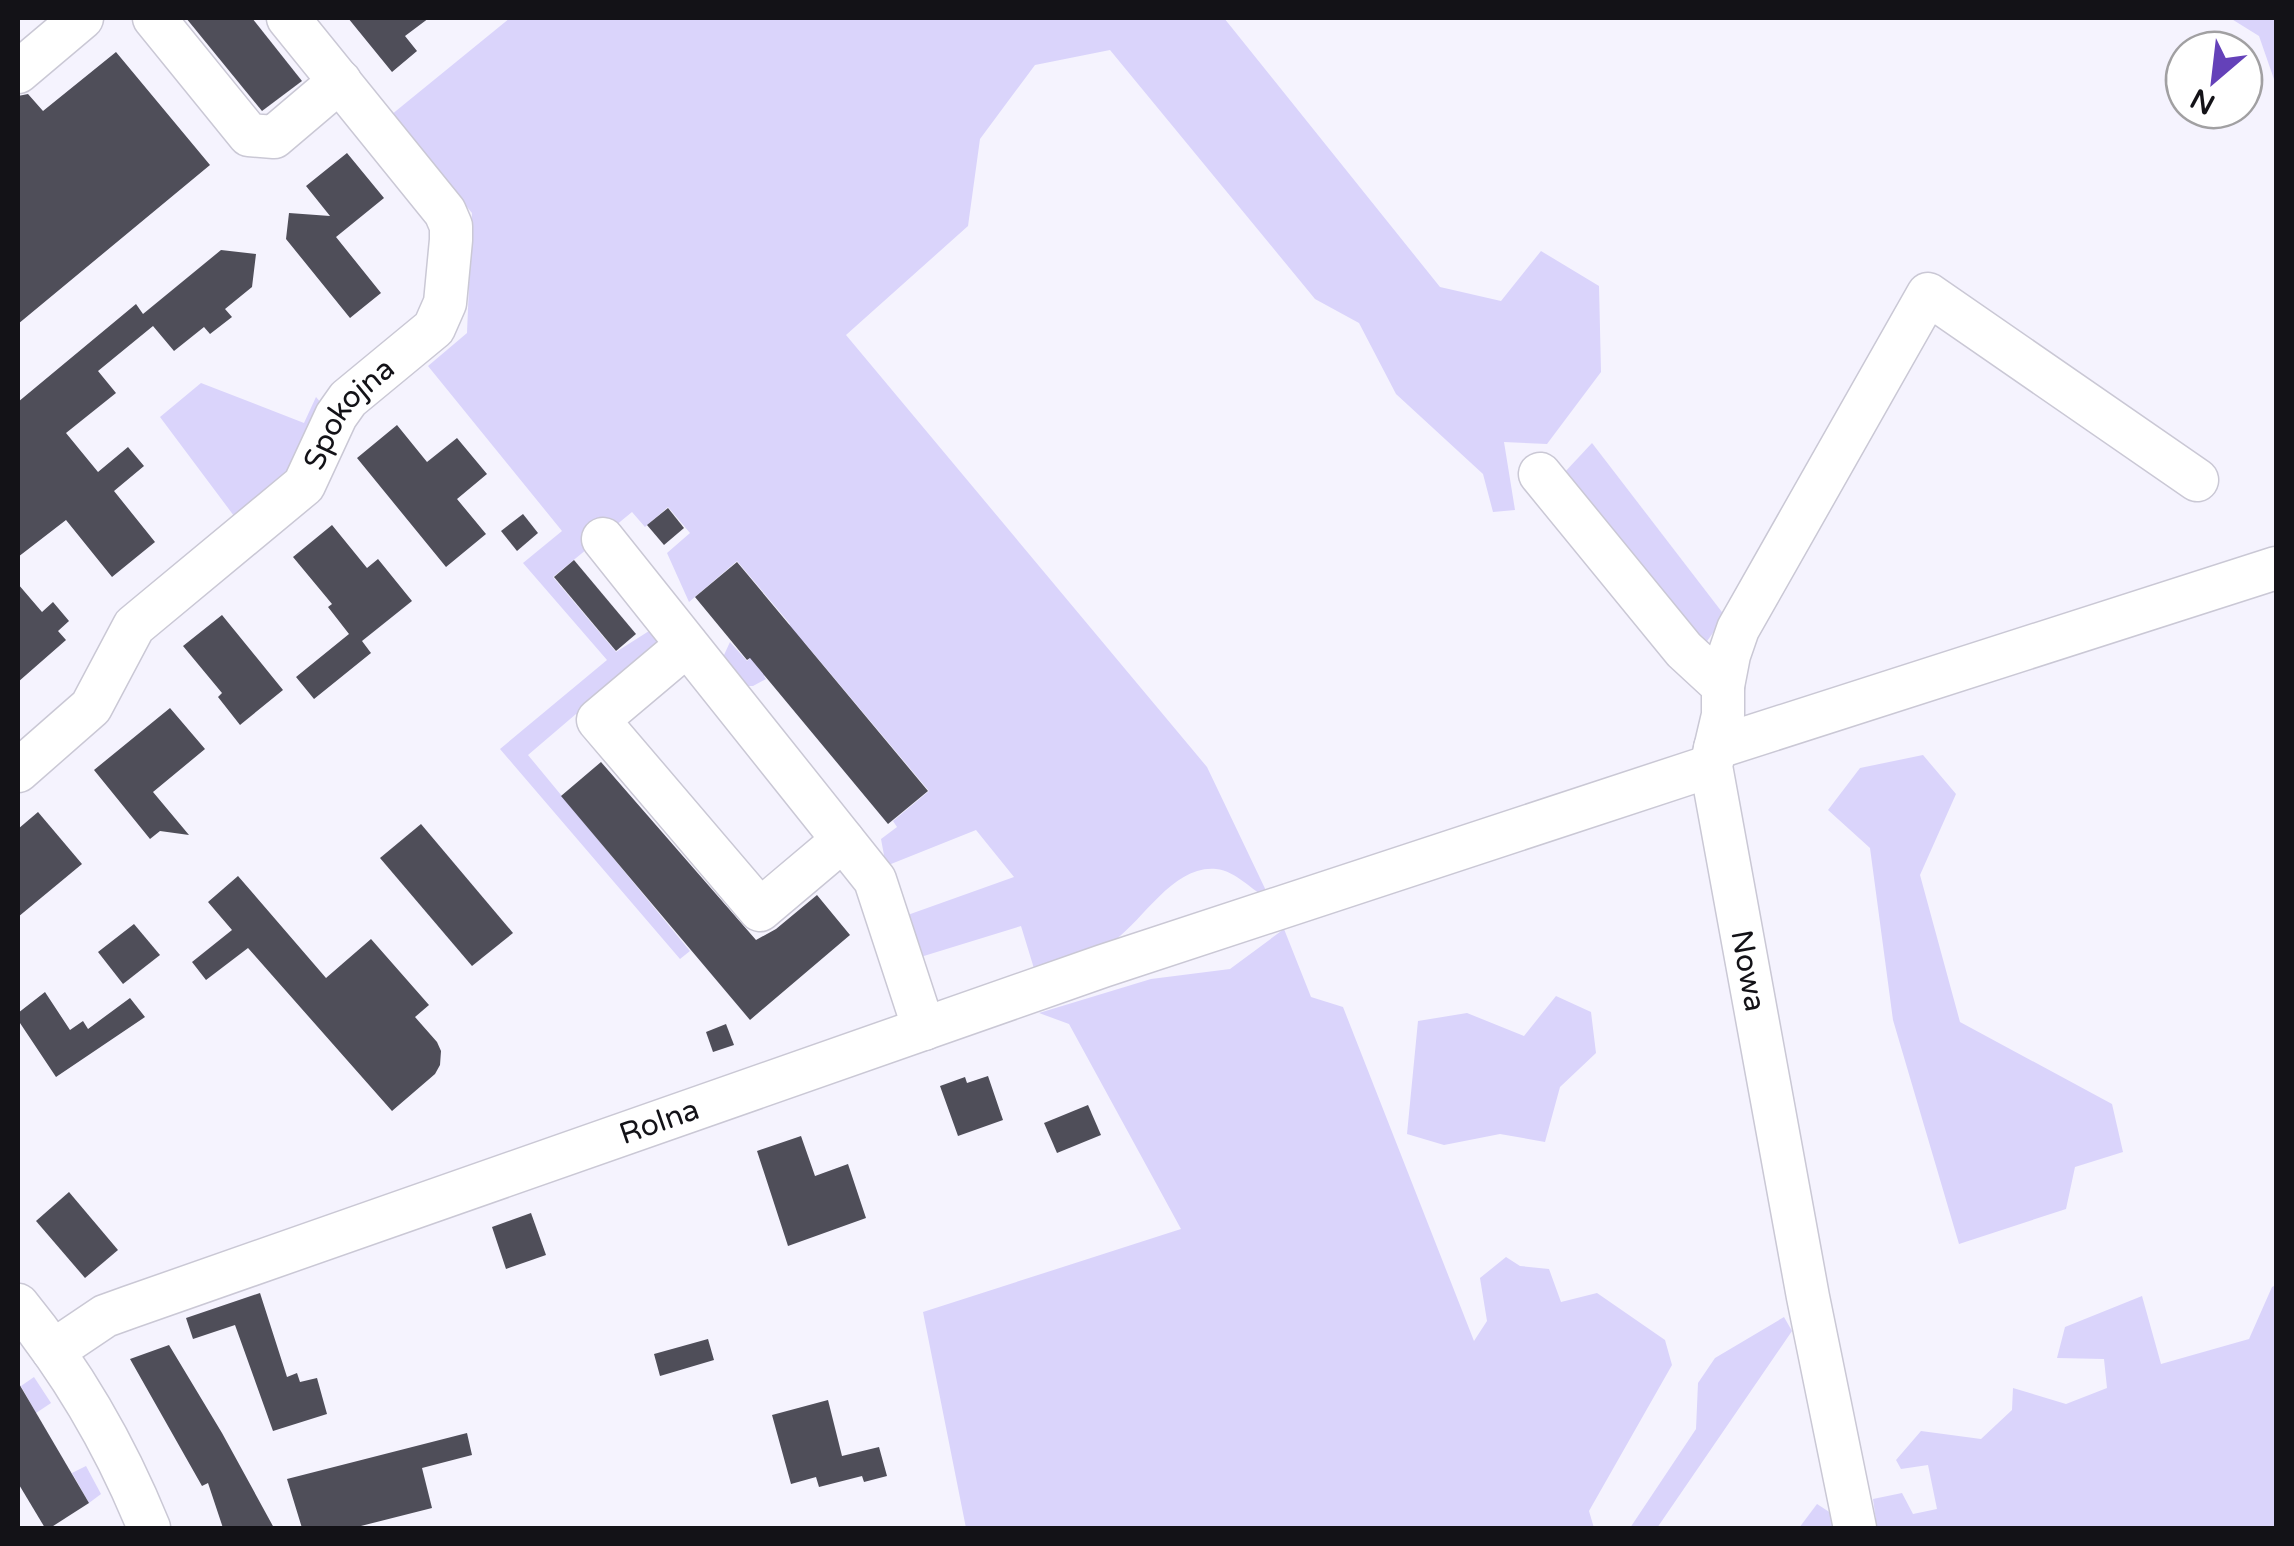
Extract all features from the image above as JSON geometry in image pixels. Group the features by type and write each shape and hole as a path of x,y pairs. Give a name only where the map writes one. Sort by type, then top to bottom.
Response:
{"street":[{"path":"18,72 82,18"},
{"path":"154,18 249,135 274,137 340,82"},
{"name":"Spokojna","path":"18,771 91,708 134,626 304,485 348,399 424,338 441,316 451,240 445,212 288,18"},
{"name":"Nowa","path":"1855,1528 1808,1297 1713,757 1723,715 1729,654 1738,629 1928,294 2197,480"},
{"path":"1540,474 1684,650 1723,686"},
{"path":"603,540 875,880 924,1029"},
{"name":"Rolna","path":"53,1351 105,1316 1103,966 1275,912 1713,757 2276,568"},
{"path":"687,645 598,720 760,910 843,840"},
{"path":"18,1305 53,1351 108,1442 149,1528"}],"shaded area":[{"path":"510,18 1224,18 1440,287 1501,301 1541,251 1599,286 1601,372 1547,444 1504,442 1515,510 1493,512 1483,474 1396,394 1359,323 1315,299 1110,50 1035,65 980,139 968,226 846,335 1207,767 1270,899 1231,873 1201,870 1173,884 1106,946 1036,975 1021,926 914,959 902,917 1014,877 976,830 886,866 881,839 897,827 893,821 929,791 804,642 764,676 766,679 753,686 745,686 724,667 730,642 747,661 790,624 737,561 689,602 667,553 690,533 668,507 645,527 632,512 553,577 616,652 649,631 663,640 581,719 576,714 528,755 690,951 680,959 500,749 607,660 523,563 562,531 428,366 467,333 472,213 391,115"},
{"path":"2230,18 2276,18 2276,85 2264,50 2264,30 2249,30"},
{"path":"201,383 304,423 316,397 329,412 299,475 240,524 160,417"},
{"path":"1592,443 1725,616 1705,644 1564,473"},
{"path":"1923,755 1956,794 1920,875 1960,1022 2112,1104 2123,1152 2075,1167 2066,1209 1959,1244 1893,1020 1870,848 1828,810 1860,768"},
{"path":"1284,929 1311,997 1343,1007 1474,1341 1487,1321 1480,1278 1506,1257 1520,1266 1549,1269 1561,1302 1597,1293 1665,1340 1672,1365 1589,1511 1594,1528 966,1528 923,1312 1181,1229 1069,1024 1039,1013 1151,979 1230,969"},
{"path":"1556,996 1591,1012 1596,1053 1560,1087 1545,1142 1500,1134 1444,1145 1407,1134 1418,1021 1467,1013 1524,1036"},
{"path":"2276,1285 2276,1528 1877,1528 1873,1499 1902,1493 1913,1514 1937,1509 1928,1465 1901,1469 1896,1460 1921,1431 1981,1439 2012,1410 2013,1388 2066,1404 2107,1388 2104,1359 2057,1358 2065,1327 2142,1296 2161,1364 2249,1339"},
{"path":"1784,1317 1792,1331 1657,1528 1630,1528 1696,1429 1698,1383 1715,1358"},
{"path":"34,1377 51,1403 36,1413 21,1386"},
{"path":"86,1466 101,1494 89,1503 72,1473"},
{"path":"1817,1504 1837,1517 1839,1528 1799,1528"}],"building":[{"path":"186,18 252,18 302,81 262,111"},
{"path":"348,18 429,18 405,36 417,51 392,72"},
{"path":"116,52 210,165 18,324 18,96 28,94 43,111"},
{"path":"347,153 384,198 336,237 381,293 350,318 286,239 289,213 330,216 306,186"},
{"path":"221,250 256,254 252,287 225,309 232,317 210,334 204,327 174,351 153,326 98,371 116,393 66,433 98,472 128,447 144,466 114,491 155,542 112,577 66,520 18,557 18,402 136,304 143,314"},
{"path":"397,425 427,462 457,438 487,474 457,499 486,534 446,567 357,458"},
{"path":"668,508 684,528 664,545 647,525"},
{"path":"523,514 538,533 517,551 501,531"},
{"path":"332,525 367,568 378,559 412,601 362,641 371,653 314,699 296,677 349,634 328,607 332,604 293,557"},
{"path":"574,560 636,634 616,651 554,577"},
{"path":"737,562 928,791 888,824 695,597"},
{"path":"18,584 42,612 53,602 69,621 58,631 66,640 18,682"},
{"path":"222,615 283,690 240,725 218,697 222,693 183,646"},
{"path":"170,708 205,749 153,792 189,835 160,831 150,839 94,770"},
{"path":"601,762 756,940 776,929 817,895 850,935 750,1020 561,796"},
{"path":"38,812 82,864 18,917 18,829"},
{"path":"421,824 513,933 472,966 380,858"},
{"path":"238,876 326,978 371,939 429,1005 415,1017 437,1042 440,1065 435,1074 392,1111 248,948 206,980 192,962 232,930 208,902"},
{"path":"134,924 160,955 123,984 98,952"},
{"path":"45,992 70,1030 83,1021 88,1029 130,998 145,1017 56,1077 18,1020 18,1013"},
{"path":"726,1024 734,1045 713,1052 706,1032"},
{"path":"988,1076 1003,1120 958,1136 940,1086 965,1077 967,1083"},
{"path":"1088,1105 1101,1135 1057,1153 1044,1123"},
{"path":"801,1136 815,1176 848,1164 866,1218 788,1246 757,1151"},
{"path":"69,1192 118,1250 85,1278 36,1221"},
{"path":"531,1213 546,1255 506,1269 492,1227"},
{"path":"260,1293 287,1377 297,1373 300,1382 317,1378 327,1414 273,1431 235,1325 193,1339 186,1318"},
{"path":"708,1339 714,1360 660,1376 654,1354"},
{"path":"169,1345 274,1528 223,1528 208,1483 202,1486 130,1359"},
{"path":"18,1382 89,1503 50,1528 45,1528 18,1483"},
{"path":"828,1400 842,1456 879,1447 887,1476 864,1482 862,1476 819,1487 816,1477 791,1484 772,1415"},
{"path":"467,1433 472,1455 422,1468 432,1508 353,1528 302,1528 287,1479"}]}
